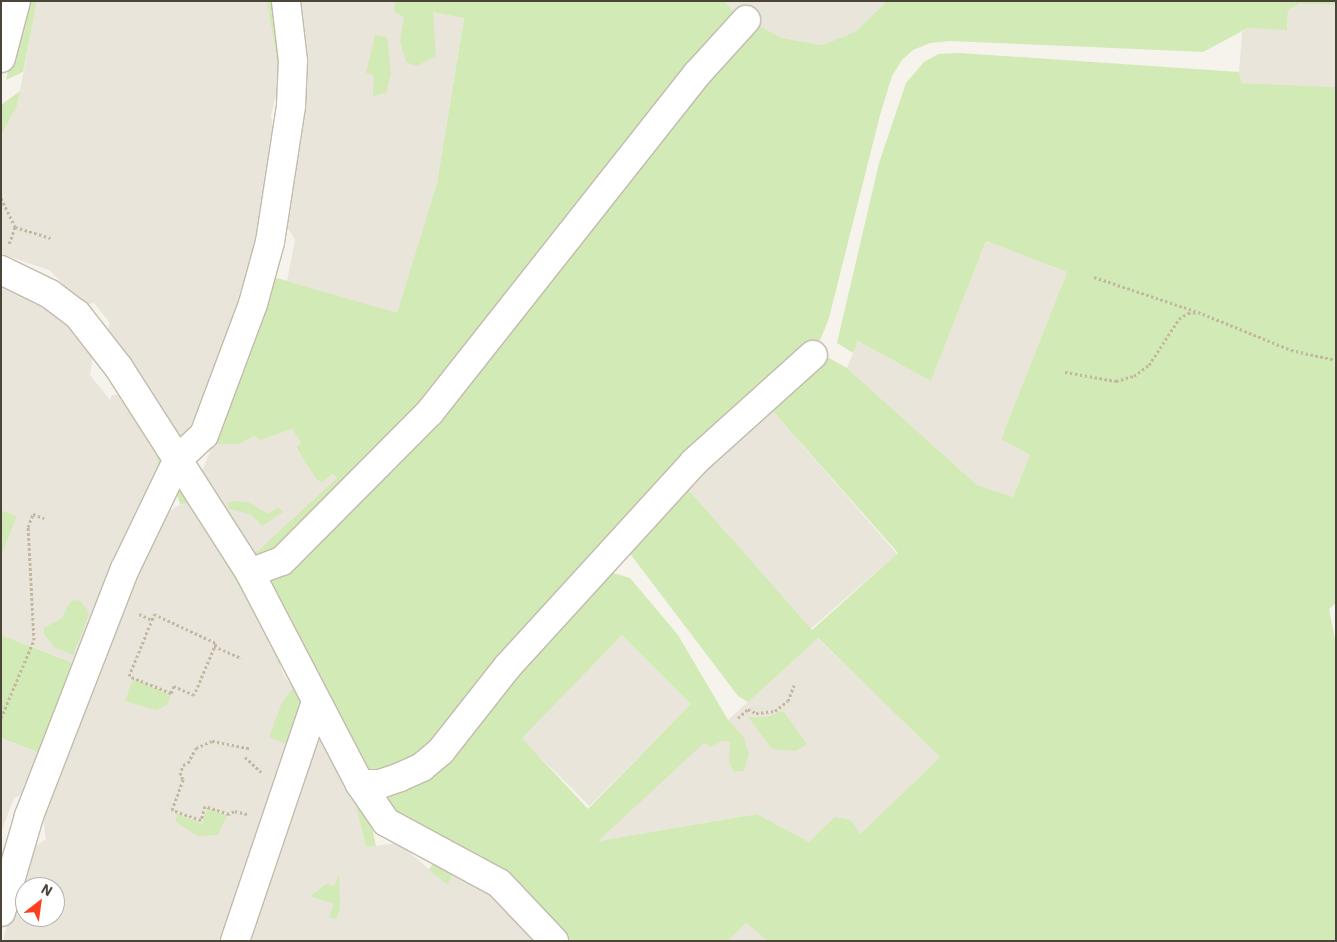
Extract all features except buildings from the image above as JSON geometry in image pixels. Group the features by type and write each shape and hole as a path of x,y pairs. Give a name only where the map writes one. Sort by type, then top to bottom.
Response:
{"street":[{"path":"1,58 16,1"},
{"path":"1,912 29,816 125,569 178,459 204,435 240,342 270,242 291,106 293,61 286,1"},
{"path":"250,573 282,560 430,412 697,74 746,20"},
{"path":"5,258 77,314 100,340 250,573 360,784 386,822 500,884 554,941"},
{"path":"360,784 380,784 400,777 422,767 440,751 515,659 694,462 813,355"},
{"path":"235,941 316,702"}],"path":[{"path":"1,198 15,227 5,258"},
{"path":"15,227 50,238"},
{"path":"1094,277 1198,312 1291,350 1336,360"},
{"path":"1065,372 1116,381 1134,376 1149,365 1179,319 1188,313 1198,312"},
{"path":"1,718 34,640 28,527 33,514 44,518"},
{"path":"135,613 152,620"},
{"path":"154,614 216,642 194,695 174,686 171,693 129,676 152,620 154,614"},
{"path":"214,646 241,658"},
{"path":"738,718 748,709 765,713 782,706 794,685"},
{"path":"249,748 212,740 196,748 188,764 183,765 180,775 183,779 172,810 201,820 205,806 229,814 234,811 247,815 250,806"},
{"path":"245,757 261,772 258,780"}],"shaded area":[{"path":"37,1 267,1 278,69 282,71 271,116 276,142 259,240 235,324 185,438 175,437 107,332 110,323 94,303 84,305 49,270 1,254 1,135 17,106"},
{"path":"301,1 395,1 395,6 464,17 437,183 397,314 287,281 295,240 284,222 299,80"},
{"path":"724,1 887,1 855,32 822,45 782,38 737,15"},
{"path":"1302,4 1336,5 1336,87 1242,83 1239,72 1242,32 1248,28 1287,29 1288,10"},
{"path":"986,241 1067,272 1001,439 1030,455 1013,497 977,485 847,368 858,341 931,381"},
{"path":"1,287 47,307 86,341 93,355 90,375 110,400 112,395 124,395 156,452 158,467 77,664 1,635 1,557 17,516 1,510"},
{"path":"771,409 897,554 810,629 684,484"},
{"path":"292,429 301,443 296,448 323,482 334,474 338,478 258,552 247,552 204,479 203,469 213,444 240,444 254,436 261,440"},
{"path":"184,502 191,503 276,651 283,674 303,701 222,941 3,941 15,895 15,927 65,927 65,877 20,877 26,853 46,839 43,819 72,735 158,519"},
{"path":"622,635 691,704 589,806 520,737"},
{"path":"817,638 941,756 860,834 809,842 757,814 597,841"},
{"path":"318,736 352,790 366,847 398,843 448,885 454,871 493,888 543,941 248,941 280,827 295,808 296,792"},
{"path":"1,738 40,753 25,793 14,798 1,832"},
{"path":"746,923 768,941 728,941"}],"green space":[{"path":"25,1 37,1 23,72 6,80"},
{"path":"267,1 279,1 284,89 277,91 282,72 278,69"},
{"path":"395,1 724,1 737,15 782,38 822,45 855,32 887,1 1336,1 1336,5 1301,4 1288,10 1287,30 1248,28 1203,52 950,41 930,43 913,50 902,60 892,76 880,115 829,318 821,338 422,759 369,776 269,580 421,411 291,543 251,559 199,471 203,469 204,479 248,552 258,551 337,478 333,474 323,482 317,480 296,447 301,443 292,429 261,440 254,436 240,444 213,444 270,276 397,313 437,183 464,18 433,12 436,56 417,66 406,62 400,41 404,17 394,12"},
{"path":"375,35 387,37 391,73 387,92 373,97 374,75 366,73"},
{"path":"960,53 1239,72 1242,83 1336,87 1336,603 1329,609 1336,644 1336,941 768,941 746,923 728,941 564,941 391,815 376,791 387,790 607,571 630,578 678,635 728,720 743,736 749,754 744,771 734,772 729,762 730,742 722,741 710,747 704,743 598,841 757,814 809,842 835,817 851,820 860,834 940,757 818,638 748,702 738,696 628,551 694,473 739,439 687,488 812,630 898,553 771,409 822,358 829,358 847,368 977,485 1013,497 1030,455 1001,439 1067,272 986,241 931,381 858,341 853,353 837,343 879,163 906,83 924,62 938,54","holes":["622,635 691,704 588,809 522,738"]},
{"path":"20,91 17,106 1,135 1,105"},
{"path":"156,452 167,461 40,753 1,738 1,635 76,664 158,467"},
{"path":"183,482 283,660 278,665 276,651 191,503 180,504 176,492"},
{"path":"234,501 248,502 268,514 278,507 283,512 262,526 251,514 228,509 228,503"},
{"path":"1,510 17,516 1,557"},
{"path":"75,600 81,601 89,614 73,655 54,647 44,634 44,628 62,618 70,602"},
{"path":"133,679 171,695 167,705 156,710 125,701"},
{"path":"299,687 308,701 228,941 222,941 288,745 269,737 282,702 292,689"},
{"path":"783,711 807,744 795,751 772,749 748,717 767,717"},
{"path":"352,790 371,823 376,846 366,847"},
{"path":"207,809 227,816 218,835 198,836 176,822 177,814 202,824"},
{"path":"436,858 493,888 454,871 448,885 429,870"},
{"path":"339,874 340,909 336,919 329,917 334,904 310,896 326,884 334,886"}]}
